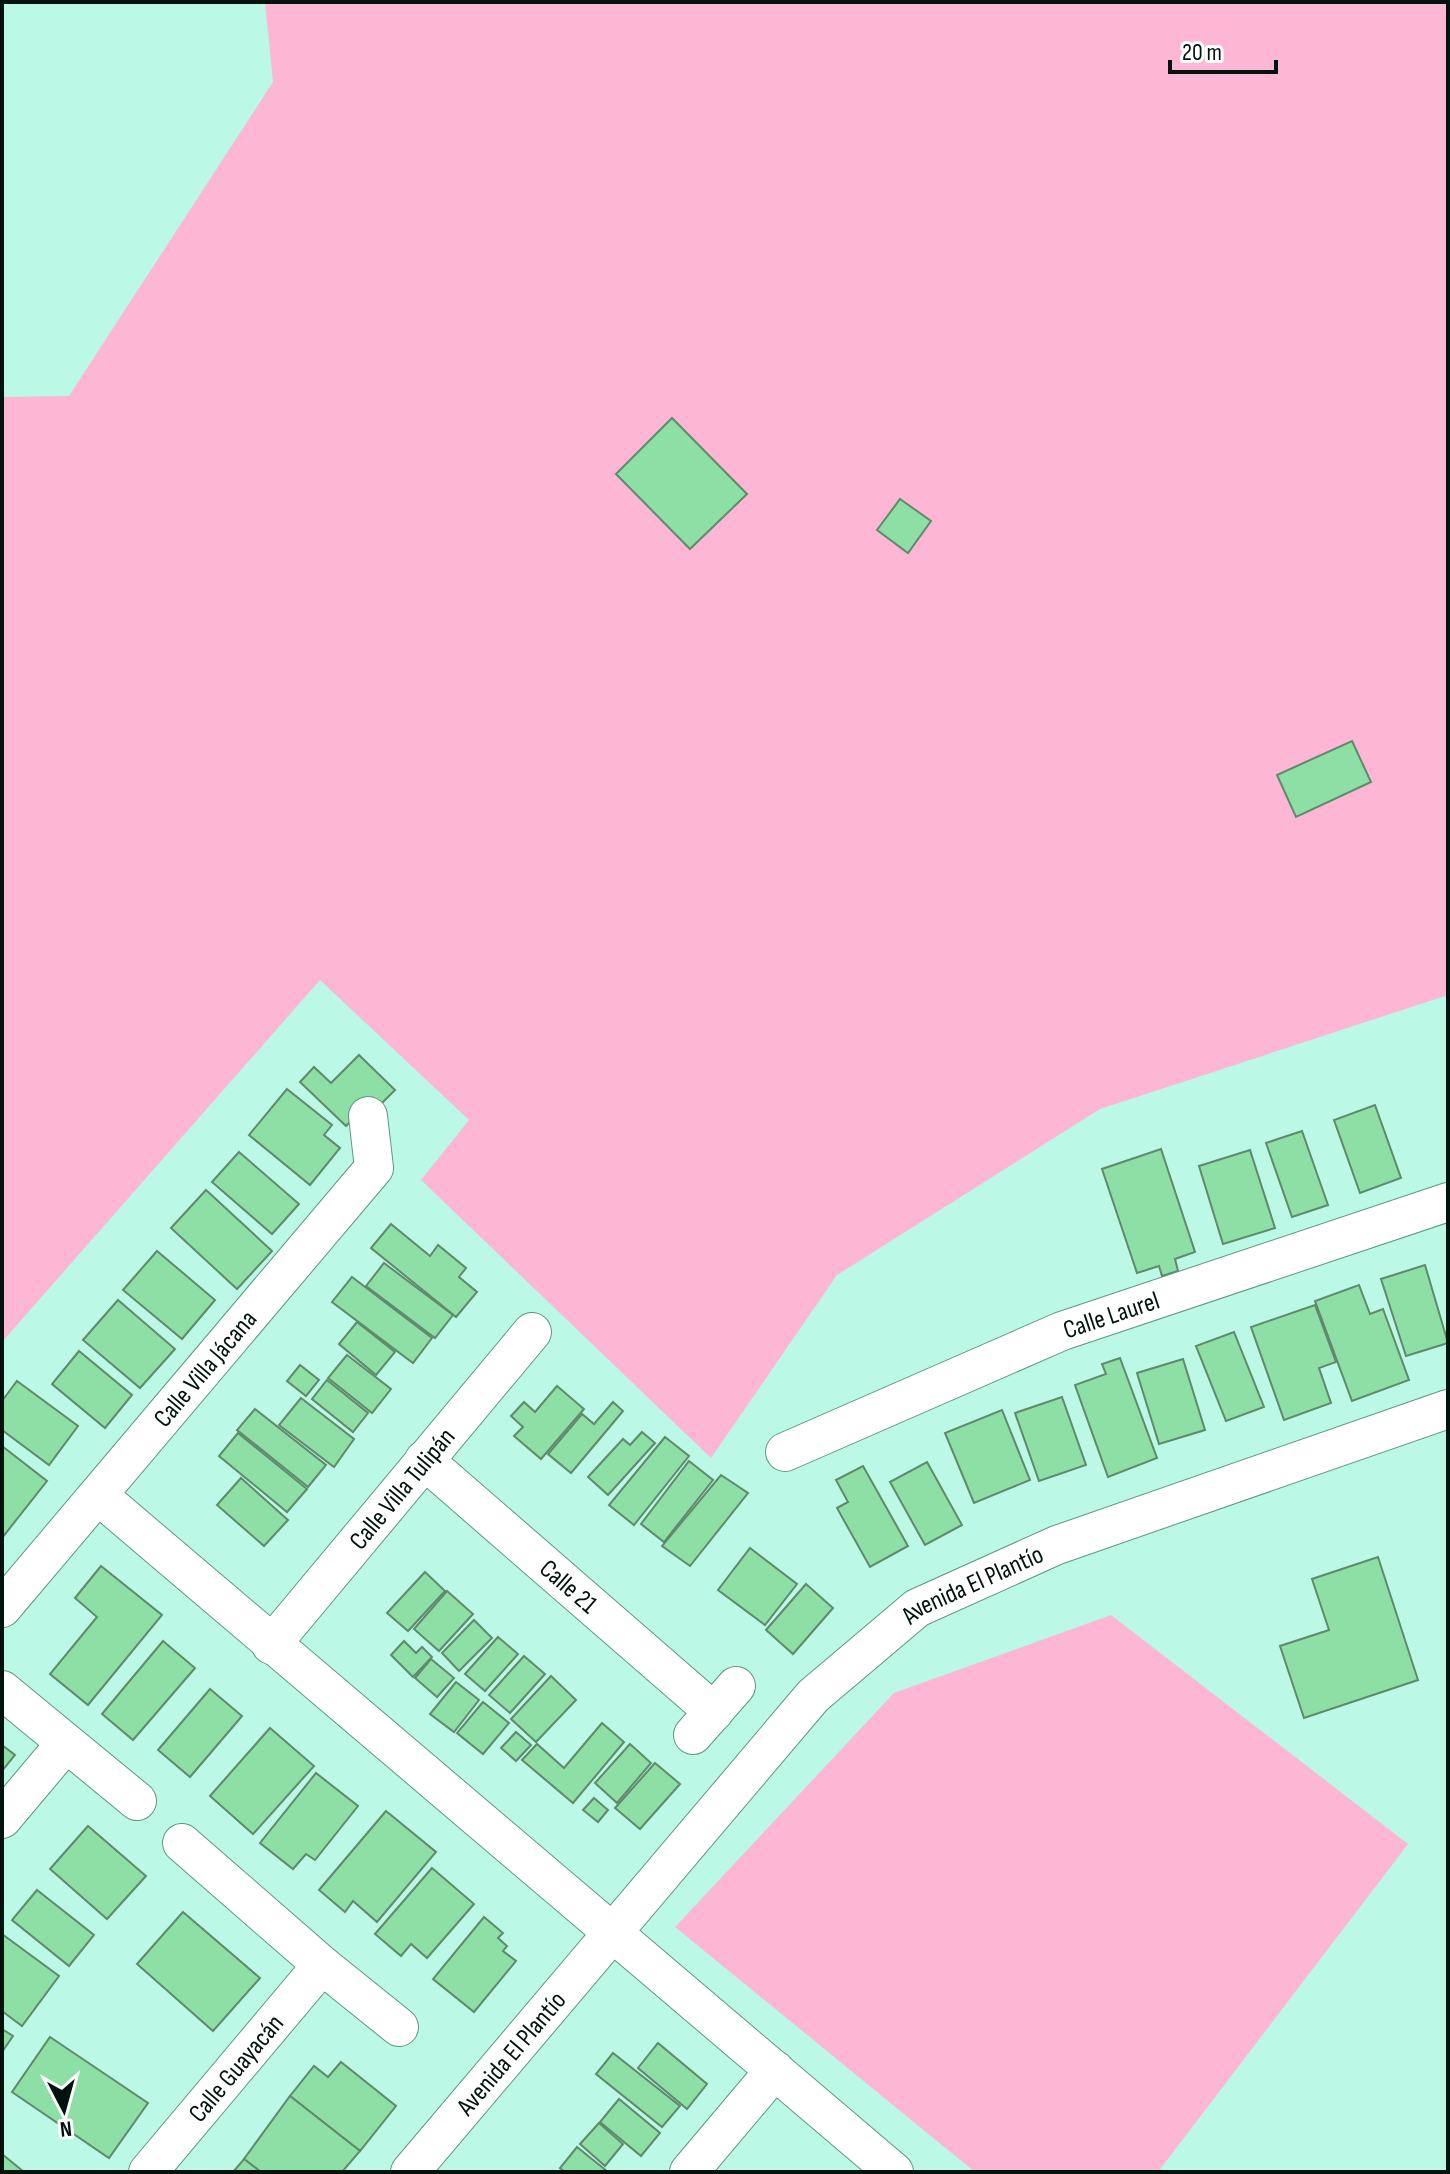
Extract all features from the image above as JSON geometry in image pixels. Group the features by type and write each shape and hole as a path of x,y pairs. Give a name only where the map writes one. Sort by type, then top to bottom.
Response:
{"street":[{"name":"Calle Villa Jácana","path":"2,1608 374,1168 368,1116"},
{"name":"Calle Laurel","path":"785,1452 1062,1331 1448,1202"},
{"name":"Calle Villa Tulipán","path":"271,1645 532,1332"},
{"name":"Avenida El Plantío","path":"410,2172 813,1696 917,1608 1057,1545 1448,1409"},
{"name":"Calle 21","path":"424,1460 714,1711"},
{"path":"99,1496 894,2172"},
{"path":"2,1690 137,1801"},
{"path":"2,1819 66,1743"},
{"path":"182,1843 322,1965 399,2027"},
{"name":"Calle Guayacán","path":"148,2172 322,1965"},
{"path":"689,2172 775,2070"}],"shaded area":[{"path":"265,2 1448,2 1448,995 1100,1109 837,1275 711,1458 421,1180 469,1120 320,980 2,1342 2,397 69,396 273,82"},
{"path":"1111,1615 1408,1844 1158,2172 975,2172 675,1927 894,1693"}],"building":[{"path":"672,418 747,494 690,549 616,474"},
{"path":"900,499 931,521 908,553 877,530"},
{"path":"1352,741 1371,782 1296,817 1277,775"},
{"path":"359,1055 395,1090 376,1109 363,1109 346,1126 300,1082 314,1067 331,1083"},
{"path":"287,1089 332,1125 324,1135 340,1148 310,1185 249,1135"},
{"path":"1375,1105 1401,1178 1360,1193 1334,1120"},
{"path":"1302,1131 1328,1205 1292,1217 1266,1143"},
{"path":"1161,1149 1195,1252 1175,1259 1178,1271 1162,1276 1159,1266 1137,1273 1102,1169"},
{"path":"1250,1150 1275,1228 1223,1244 1199,1166"},
{"path":"239,1152 299,1204 272,1234 212,1182"},
{"path":"206,1190 272,1251 237,1289 171,1228"},
{"path":"391,1224 430,1256 438,1245 466,1268 459,1277 477,1292 456,1317 371,1248"},
{"path":"157,1251 215,1300 182,1339 123,1290"},
{"path":"384,1263 453,1315 435,1338 366,1286"},
{"path":"1425,1265 1448,1343 1406,1356 1381,1279"},
{"path":"352,1277 432,1338 413,1363 332,1302"},
{"path":"1359,1285 1370,1314 1383,1309 1409,1380 1352,1401 1315,1301"},
{"path":"118,1300 175,1349 140,1388 83,1340"},
{"path":"1315,1305 1336,1362 1319,1368 1331,1403 1284,1420 1251,1327"},
{"path":"357,1322 395,1352 376,1375 339,1344"},
{"path":"1234,1332 1264,1407 1226,1421 1196,1346"},
{"path":"79,1351 132,1395 105,1428 52,1384"},
{"path":"347,1355 391,1389 372,1413 328,1378"},
{"path":"1120,1358 1157,1458 1108,1477 1075,1385 1106,1374 1102,1364"},
{"path":"1183,1359 1205,1430 1159,1444 1137,1373"},
{"path":"300,1365 319,1380 306,1396 287,1381"},
{"path":"327,1380 368,1413 353,1432 312,1399"},
{"path":"17,1381 78,1426 49,1465 2,1430 2,1401"},
{"path":"557,1386 584,1409 541,1459 514,1436 523,1427 511,1416 524,1402 535,1412"},
{"path":"1062,1397 1086,1465 1039,1481 1015,1413"},
{"path":"301,1398 354,1439 334,1467 279,1425"},
{"path":"613,1402 623,1411 571,1473 548,1454 582,1414 594,1424"},
{"path":"255,1409 326,1465 308,1487 237,1430"},
{"path":"1002,1410 1030,1480 974,1503 945,1433"},
{"path":"642,1432 655,1443 608,1495 588,1477 623,1439 630,1445"},
{"path":"238,1433 307,1489 287,1512 219,1456"},
{"path":"665,1437 689,1456 634,1525 609,1505"},
{"path":"2,1446 47,1481 2,1538"},
{"path":"689,1461 713,1480 664,1542 641,1524"},
{"path":"927,1462 962,1525 925,1545 890,1482"},
{"path":"863,1466 908,1546 870,1567 837,1508 848,1502 836,1480"},
{"path":"721,1475 748,1493 690,1566 662,1546"},
{"path":"241,1478 288,1520 264,1546 217,1505"},
{"path":"750,1548 797,1584 765,1625 718,1590"},
{"path":"1378,1557 1418,1680 1304,1718 1280,1646 1329,1630 1312,1579"},
{"path":"101,1566 162,1615 88,1705 50,1674 97,1617 75,1598"},
{"path":"425,1572 445,1591 408,1631 387,1613"},
{"path":"806,1584 833,1608 793,1654 766,1630"},
{"path":"447,1591 473,1614 439,1651 414,1629"},
{"path":"474,1620 492,1638 459,1671 442,1653"},
{"path":"498,1637 518,1654 485,1691 465,1674"},
{"path":"163,1641 195,1668 133,1740 102,1714"},
{"path":"404,1641 416,1653 422,1647 432,1657 413,1677 391,1655"},
{"path":"524,1656 545,1674 510,1713 489,1695"},
{"path":"431,1659 454,1678 437,1697 415,1678"},
{"path":"551,1676 576,1700 536,1742 511,1719"},
{"path":"456,1682 479,1700 454,1732 430,1714"},
{"path":"210,1689 242,1716 190,1777 158,1750"},
{"path":"483,1702 509,1723 483,1754 457,1733"},
{"path":"602,1723 624,1742 573,1803 522,1760 537,1744 564,1768"},
{"path":"270,1728 314,1766 253,1834 210,1796"},
{"path":"516,1732 531,1745 516,1761 501,1748"},
{"path":"630,1744 651,1763 617,1803 595,1783"},
{"path":"2,1745 15,1755 2,1771"},
{"path":"655,1763 680,1784 640,1829 615,1808"},
{"path":"316,1773 358,1806 315,1860 306,1854 293,1869 260,1843"},
{"path":"594,1798 608,1810 598,1822 583,1810"},
{"path":"386,1811 436,1852 377,1922 353,1901 345,1912 319,1890"},
{"path":"88,1826 146,1876 107,1919 50,1869"},
{"path":"432,1868 474,1904 427,1958 411,1944 401,1956 375,1934"},
{"path":"37,1890 94,1935 69,1966 12,1920"},
{"path":"183,1912 260,1978 213,2031 137,1964"},
{"path":"484,1917 503,1933 498,1938 507,1946 503,1951 516,1961 474,2012 433,1979"},
{"path":"2,1934 59,1976 22,2026 2,2011"},
{"path":"2,2029 13,2036 2,2052"},
{"path":"50,2037 148,2103 109,2158 12,2092"},
{"path":"658,2043 707,2084 687,2109 638,2068"},
{"path":"613,2053 680,2106 662,2127 596,2074"},
{"path":"341,2062 396,2106 360,2151 290,2096 314,2066 328,2077"},
{"path":"290,2096 360,2151 342,2172 261,2172 244,2159"},
{"path":"619,2099 660,2133 641,2156 600,2122"},
{"path":"599,2123 623,2144 605,2166 580,2144"},
{"path":"577,2147 608,2172 565,2172 560,2168"},
{"path":"2,2154 24,2172 2,2172"},
{"path":"244,2159 261,2172 233,2172"}]}
